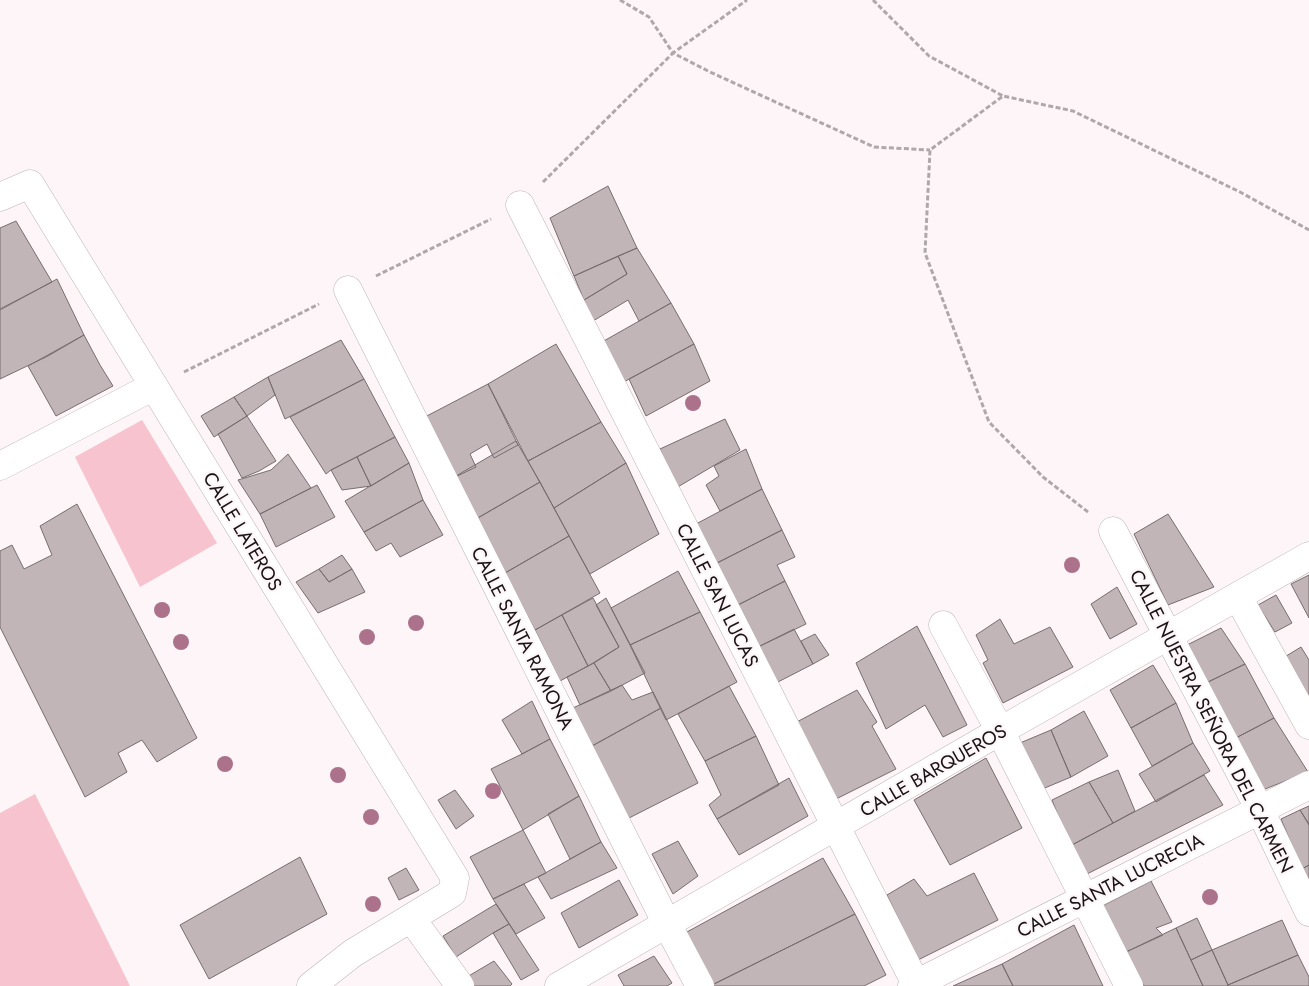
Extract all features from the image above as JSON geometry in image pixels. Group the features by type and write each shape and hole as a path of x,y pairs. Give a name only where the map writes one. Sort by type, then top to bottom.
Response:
{"street":[{"name":"CALLE LATEROS","path":"0,197 30,184 455,878 452,892 411,918"},
{"name":"CALLE SAN LUCAS","path":"520,205 915,985"},
{"name":"CALLE SANTA RAMONA","path":"348,290 700,986"},
{"path":"0,466 154,386"},
{"name":"CALLE NUESTRA SEÑORA DEL CARMEN","path":"1114,531 1260,810 1309,912"},
{"name":"CALLE BARQUEROS","path":"559,986 1000,731 1309,556"},
{"path":"1238,597 1309,725"},
{"path":"944,625 1129,986"},
{"name":"CALLE SANTA LUCRECIA","path":"915,985 1309,785"},
{"path":"311,986 353,953 411,918 460,986"}],"path":[{"path":"620,0 649,17 673,53 710,72 874,147 930,150 1004,96"},
{"path":"520,205 673,53 748,0"},
{"path":"873,0 929,56 1004,96 1073,111 1240,192 1309,230"},
{"path":"930,150 925,253 989,422 1043,477 1114,531"}],"shaded area":[{"path":"142,420 217,543 140,587 75,457"},
{"path":"35,794 130,986 0,986 0,813"}],"building":[{"path":"608,186 637,248 574,276 550,218"},
{"path":"16,221 52,282 0,309 0,228"},
{"path":"637,248 671,303 639,321 628,300 593,321 584,300 627,274 618,256"},
{"path":"618,256 627,274 584,300 574,276"},
{"path":"57,279 84,335 48,356 0,379 0,310"},
{"path":"671,303 694,344 622,383 602,342"},
{"path":"84,335 113,386 56,416 28,366"},
{"path":"341,340 364,379 285,419 268,377"},
{"path":"556,344 601,422 528,461 488,384"},
{"path":"694,344 710,381 646,416 629,379"},
{"path":"268,377 275,395 247,416 234,397"},
{"path":"364,379 395,437 326,474 290,417"},
{"path":"488,384 518,445 494,458 487,444 470,454 476,467 449,480 423,418"},
{"path":"234,397 247,416 214,437 201,416"},
{"path":"247,416 276,461 242,478 218,434"},
{"path":"725,419 740,450 676,488 660,449"},
{"path":"601,422 626,463 554,508 528,461"},
{"path":"395,437 409,463 371,486 357,457"},
{"path":"516,441 540,482 476,519 456,476"},
{"path":"746,449 762,489 720,511 706,485 719,476 714,466"},
{"path":"288,454 311,488 260,514 238,480 271,470"},
{"path":"357,457 371,486 342,490 331,470"},
{"path":"409,463 423,500 364,532 345,501"},
{"path":"626,463 659,534 590,574 554,508"},
{"path":"540,482 569,536 505,573 476,519"},
{"path":"317,485 335,517 276,547 260,514"},
{"path":"762,489 782,530 715,564 696,524"},
{"path":"423,500 443,535 400,557 391,543 376,551 364,532"},
{"path":"77,504 197,738 157,762 142,740 118,753 127,772 85,797 0,627 0,551 12,545 24,569 52,555 40,526"},
{"path":"1168,514 1214,587 1168,605 1134,534"},
{"path":"782,530 795,557 777,565 785,581 736,606 715,564"},
{"path":"569,536 600,593 535,630 505,573"},
{"path":"342,555 352,569 329,582 319,569"},
{"path":"319,569 329,582 352,569 365,592 318,613 296,582"},
{"path":"678,571 700,612 630,645 611,608"},
{"path":"1309,575 1309,618 1291,584"},
{"path":"785,581 806,624 756,648 736,606"},
{"path":"1117,587 1137,624 1110,639 1091,604"},
{"path":"1276,595 1292,623 1275,632 1258,605"},
{"path":"593,598 619,647 588,666 562,615"},
{"path":"606,598 645,673 611,691 594,663 619,647 596,605"},
{"path":"700,612 737,682 666,720 630,645"},
{"path":"562,615 588,666 560,681 535,630"},
{"path":"1000,619 1014,644 1050,627 1073,667 1003,703 983,663 988,660 976,635"},
{"path":"917,626 967,725 943,737 925,705 886,729 856,663"},
{"path":"1221,628 1245,664 1206,683 1187,645"},
{"path":"794,629 813,664 774,684 756,648"},
{"path":"815,634 829,655 813,664 801,641"},
{"path":"1301,647 1309,660 1309,708 1283,658"},
{"path":"594,663 611,691 580,705 567,677"},
{"path":"1245,664 1274,718 1232,740 1206,683"},
{"path":"1153,665 1176,703 1131,728 1110,690"},
{"path":"622,685 632,700 653,692 661,708 592,746 573,708"},
{"path":"729,686 756,736 705,761 678,714"},
{"path":"857,690 877,722 872,726 896,769 834,800 793,724"},
{"path":"532,701 550,739 522,754 502,720"},
{"path":"1176,703 1193,743 1152,766 1131,728"},
{"path":"661,708 698,783 629,818 592,746"},
{"path":"1084,711 1108,756 1071,777 1051,730"},
{"path":"1274,718 1308,772 1255,793 1232,740"},
{"path":"1051,730 1071,777 1040,790 1020,743"},
{"path":"756,736 779,785 717,819 709,805 721,795 705,761"},
{"path":"550,739 579,796 523,830 491,769"},
{"path":"1193,743 1210,771 1156,802 1139,774"},
{"path":"986,758 1022,828 950,865 914,800"},
{"path":"1118,770 1135,811 1113,823 1089,782"},
{"path":"1204,775 1223,805 1083,876 1070,846"},
{"path":"789,778 808,816 739,855 717,819"},
{"path":"1089,782 1113,823 1070,846 1052,800"},
{"path":"455,790 474,816 456,829 438,800"},
{"path":"579,796 601,842 570,859 548,814"},
{"path":"1309,806 1309,825 1300,810"},
{"path":"1300,810 1309,824 1309,865 1302,869 1281,819"},
{"path":"523,830 546,873 493,899 470,857"},
{"path":"678,841 698,876 673,894 652,854"},
{"path":"601,842 617,868 551,899 538,877"},
{"path":"300,857 327,914 209,979 180,925"},
{"path":"823,858 855,914 712,985 685,933"},
{"path":"1309,865 1309,883 1302,869"},
{"path":"406,868 419,890 399,900 388,878"},
{"path":"974,873 998,920 918,960 887,895 914,879 927,896"},
{"path":"619,880 638,915 579,948 561,913"},
{"path":"1151,881 1172,922 1156,928 1163,935 1126,952 1102,906"},
{"path":"524,884 545,918 516,934 493,899"},
{"path":"496,904 509,924 456,957 443,936"},
{"path":"855,914 886,975 864,986 712,985"},
{"path":"1197,918 1212,950 1191,960 1176,928"},
{"path":"1282,920 1298,955 1228,985 1212,950"},
{"path":"509,924 539,970 521,980 493,933"},
{"path":"1074,925 1103,986 1013,986 1002,964"},
{"path":"1176,928 1203,986 1144,986 1126,952"},
{"path":"1212,950 1227,986 1203,986 1191,960"},
{"path":"1298,955 1309,977 1309,986 1228,985"},
{"path":"654,956 672,983 667,986 624,986 618,975"},
{"path":"494,961 512,984 510,986 472,986 467,977"},
{"path":"1002,964 1013,986 953,986"}]}
